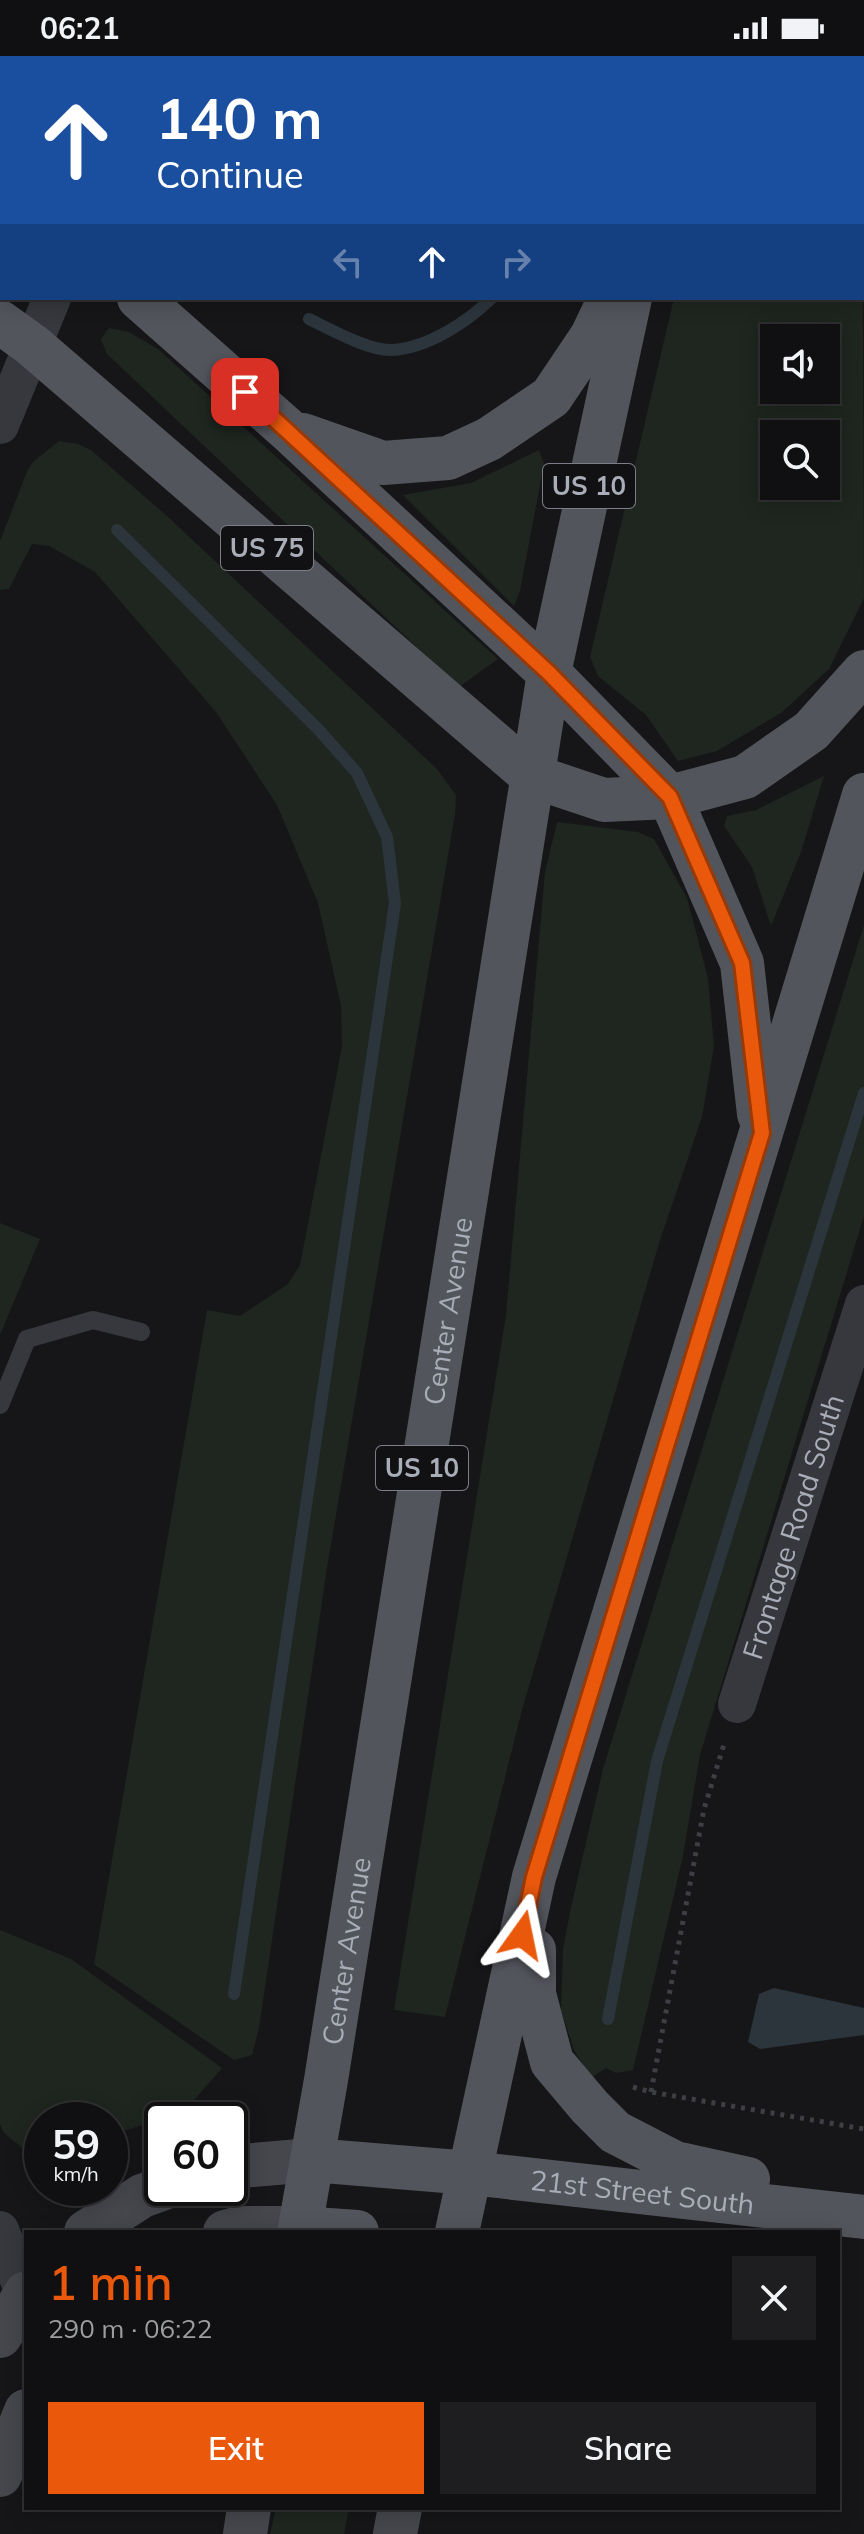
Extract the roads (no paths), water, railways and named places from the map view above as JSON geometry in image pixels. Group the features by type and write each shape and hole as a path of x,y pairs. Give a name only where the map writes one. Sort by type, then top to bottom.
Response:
{"main road":[{"path":"141,300 288,430 549,673 670,797 742,963 762,1133"},
{"path":"288,430 383,463 448,458 489,439 551,397 592,336 609,300"},
{"name":"US 10","path":"549,673 630,300"},
{"name":"US 75","path":"16,334 532,776"},
{"path":"532,776 604,800 670,797 745,777 811,731 864,672"},
{"name":"Center Avenue","path":"299,2230 549,673"},
{"path":"457,2230 534,1877 864,795"},
{"path":"534,1877 534,1994 552,2062 615,2132 675,2163 864,2205"},
{"path":"248,2165 312,2160"},
{"name":"21st Street South","path":"312,2160 470,2173 864,2217"},
{"path":"89,2230 144,2195"},
{"path":"232,2230 299,2230"},
{"path":"840,2239 864,2237"},
{"path":"0,2336 24,2298"},
{"path":"0,2475 24,2416"},
{"path":"245,2534 249,2510"},
{"path":"395,2534 400,2510"}],"street":[{"path":"0,425 16,334 50,300"},
{"name":"Frontage Road South","path":"737,1704 864,1304"},
{"path":"0,2230 24,2293"}],"lane":[{"path":"0,1405 27,1339 93,1320 141,1332"}],"waterway":[{"path":"309,319 361,343 392,350 433,339 471,316 490,300"},
{"path":"117,530 318,729 357,773 387,837 395,903 234,1994"},
{"path":"608,2019 657,1761 864,1093"}]}
